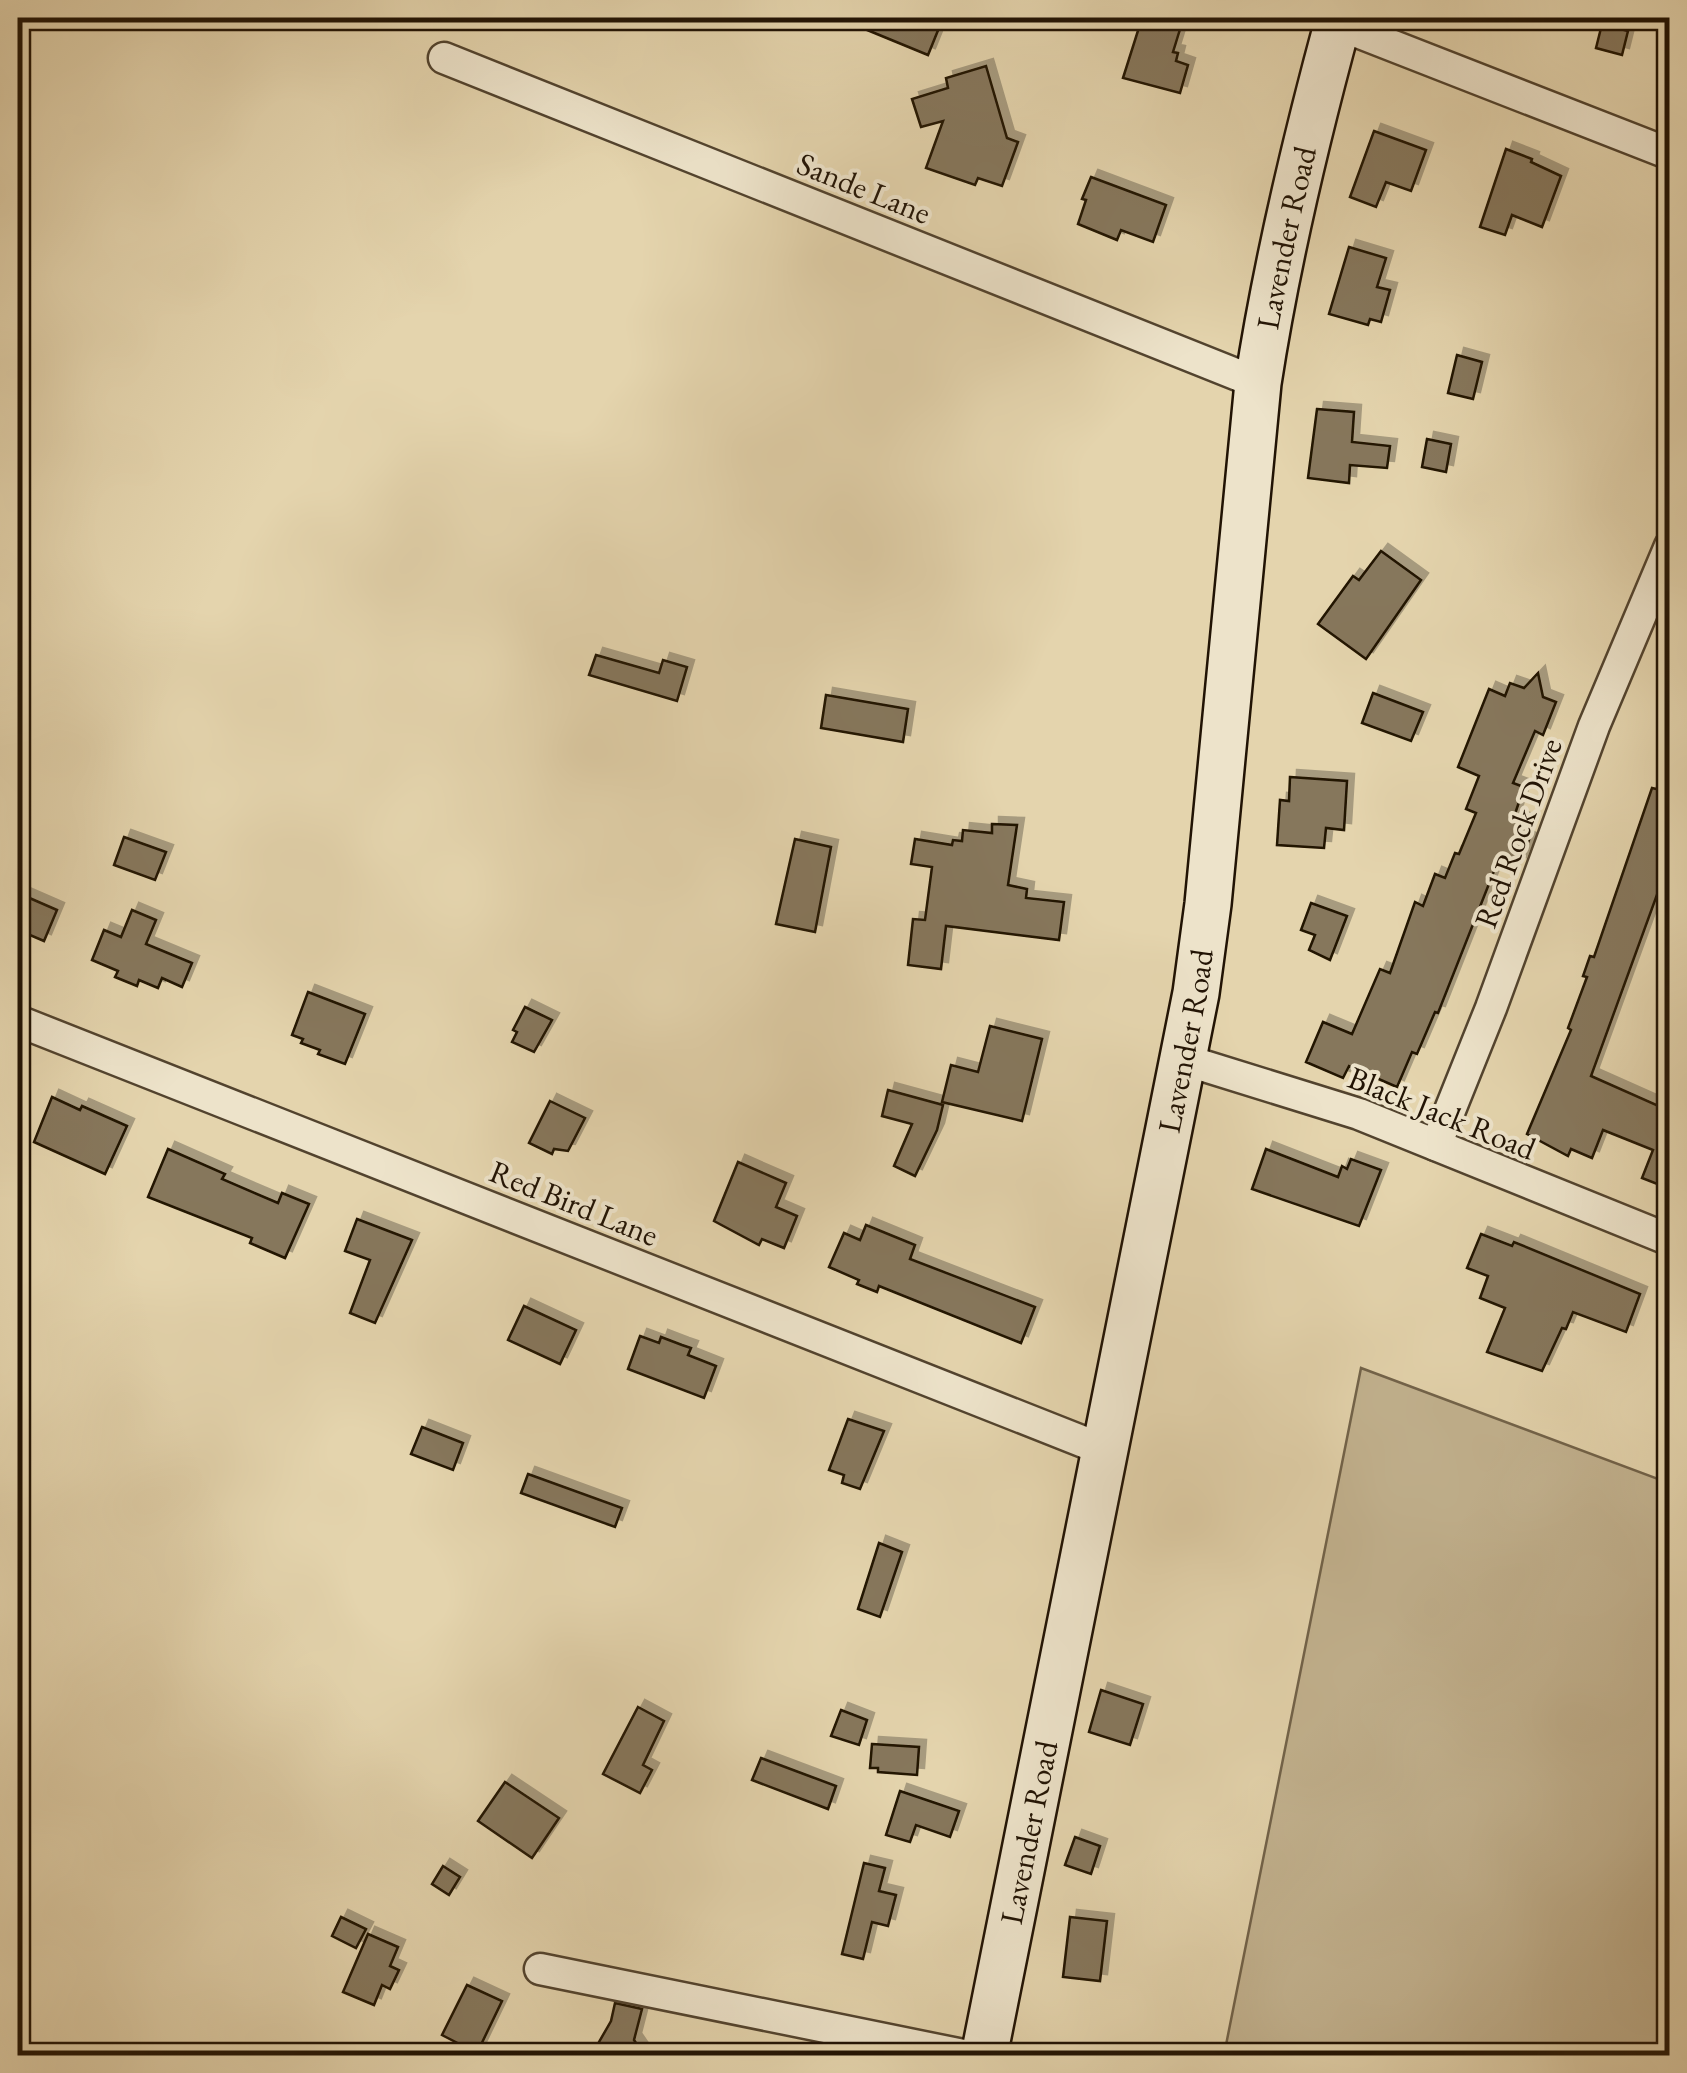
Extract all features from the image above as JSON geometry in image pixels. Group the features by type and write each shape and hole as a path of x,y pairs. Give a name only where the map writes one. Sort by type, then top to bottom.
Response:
{"street":[{"path":"1338,21 1670,154"},
{"name":"Lavender Road","path":"984,2056 1185,1060 1208,904 1258,383 1287,220 1338,21"},
{"name":"Sande Lane","path":"444,58 1258,383"},
{"name":"Red Rock Drive","path":"1436,1145 1491,1008 1594,726 1670,546"},
{"name":"Red Bird Lane","path":"18,1022 1104,1450"},
{"name":"Black Jack Road","path":"1185,1060 1358,1114 1670,1240"},
{"path":"540,1969 968,2056"}],"shaded area":[{"path":"1361,1368 1669,1483 1669,2055 1224,2055"}],"building":[{"path":"838,18 943,18 928,55"},
{"path":"1142,18 1181,26 1173,52 1178,53 1176,61 1188,65 1180,93 1123,78"},
{"path":"1602,24 1628,31 1622,55 1596,48"},
{"path":"986,66 1007,138 1018,142 1002,186 978,178 975,185 926,168 943,121 921,127 912,99 948,88 946,78"},
{"path":"1374,131 1426,150 1411,191 1386,182 1376,207 1350,197"},
{"path":"1506,149 1561,176 1542,227 1512,215 1505,235 1480,227"},
{"path":"1091,177 1166,205 1153,242 1121,230 1117,240 1078,224"},
{"path":"1349,247 1386,258 1377,287 1390,290 1381,322 1370,319 1368,325 1329,314"},
{"path":"1457,355 1482,362 1473,399 1448,393"},
{"path":"1317,409 1354,412 1352,442 1390,446 1387,468 1350,465 1349,483 1308,478"},
{"path":"1427,439 1451,444 1446,472 1422,467"},
{"path":"1381,551 1421,580 1366,659 1318,624 1353,576 1359,580"},
{"path":"596,655 659,673 663,660 687,667 677,701 589,675"},
{"path":"1538,673 1543,697 1556,702 1543,735 1535,731 1513,783 1524,787 1514,817 1523,820 1517,835 1529,840 1519,864 1500,856 1438,1013 1435,1012 1417,1054 1412,1052 1397,1087 1349,1066 1343,1078 1306,1062 1323,1022 1352,1034 1380,969 1390,973 1415,902 1423,906 1435,874 1445,878 1455,853 1459,854 1476,813 1466,809 1479,776 1458,767 1489,689 1505,696 1510,683 1524,688"},
{"path":"1373,693 1423,712 1411,741 1362,723"},
{"path":"826,695 908,709 903,742 821,728"},
{"path":"1290,777 1347,781 1344,830 1326,828 1324,848 1277,845 1280,800 1289,801"},
{"path":"1652,788 1670,792 1670,859 1591,1076 1670,1111 1670,1189 1642,1178 1653,1150 1603,1130 1592,1158 1571,1149 1568,1156 1527,1134 1571,1030 1568,1028 1587,977 1583,976 1590,956 1594,957"},
{"path":"992,824 1017,825 1008,885 1027,889 1026,898 1064,902 1059,940 946,926 941,969 908,965 913,919 925,920 932,867 911,864 915,839 952,845 953,840 962,841 963,830 992,833"},
{"path":"124,837 166,852 155,880 114,865"},
{"path":"795,839 831,847 815,932 776,924"},
{"path":"18,893 57,910 44,941 18,930"},
{"path":"1311,903 1347,916 1330,960 1309,950 1315,935 1301,930"},
{"path":"132,910 156,920 146,944 192,963 182,987 162,978 158,988 139,980 137,986 115,977 118,971 92,960 104,930 121,937"},
{"path":"308,992 365,1014 345,1064 318,1054 320,1050 292,1035"},
{"path":"525,1007 552,1020 534,1052 512,1042 517,1032 513,1030"},
{"path":"990,1026 1042,1039 1022,1121 942,1102 951,1065 978,1072"},
{"path":"888,1090 943,1105 937,1130 915,1176 894,1166 912,1124 882,1116"},
{"path":"52,1097 127,1126 105,1174 34,1142"},
{"path":"550,1101 585,1118 568,1151 554,1149 552,1154 529,1143"},
{"path":"168,1149 225,1174 222,1179 278,1203 282,1193 309,1204 285,1258 250,1243 252,1238 148,1197"},
{"path":"1266,1149 1338,1177 1342,1166 1347,1169 1351,1159 1381,1170 1359,1226 1252,1189"},
{"path":"738,1162 786,1183 776,1207 797,1216 784,1248 762,1239 759,1245 714,1221"},
{"path":"357,1219 412,1240 375,1323 350,1313 370,1260 345,1251"},
{"path":"866,1225 915,1245 910,1259 1035,1307 1021,1343 879,1286 877,1292 829,1267 844,1233 860,1240"},
{"path":"1481,1234 1512,1246 1514,1242 1640,1294 1626,1332 1573,1312 1542,1371 1487,1352 1505,1308 1480,1298 1488,1276 1467,1268"},
{"path":"524,1306 576,1330 560,1364 508,1340"},
{"path":"640,1336 659,1343 661,1337 691,1348 688,1355 716,1366 704,1398 628,1369"},
{"path":"848,1419 884,1431 860,1489 842,1483 844,1475 829,1470"},
{"path":"422,1427 463,1443 453,1470 411,1454"},
{"path":"528,1474 622,1508 615,1527 521,1493"},
{"path":"879,1543 902,1552 880,1617 858,1609"},
{"path":"1101,1690 1143,1704 1130,1745 1089,1732"},
{"path":"638,1707 664,1721 643,1765 652,1770 640,1793 603,1774"},
{"path":"841,1710 867,1720 859,1745 831,1736"},
{"path":"872,1744 919,1747 917,1775 870,1768"},
{"path":"761,1758 836,1786 828,1809 752,1780"},
{"path":"505,1782 559,1818 532,1858 478,1821"},
{"path":"900,1791 959,1811 950,1837 916,1825 910,1842 886,1835"},
{"path":"1075,1837 1100,1846 1091,1874 1065,1865"},
{"path":"864,1863 885,1868 879,1891 896,1895 888,1926 872,1922 863,1959 842,1954"},
{"path":"443,1866 460,1877 449,1895 432,1884"},
{"path":"341,1917 366,1929 356,1948 332,1936"},
{"path":"1070,1917 1107,1921 1100,1981 1063,1977"},
{"path":"368,1934 398,1947 390,1966 399,1970 390,1989 382,1985 374,2005 343,1992"},
{"path":"467,1985 502,2001 477,2053 442,2035"},
{"path":"615,2003 642,2009 634,2040 645,2056 591,2056 611,2021"}]}
